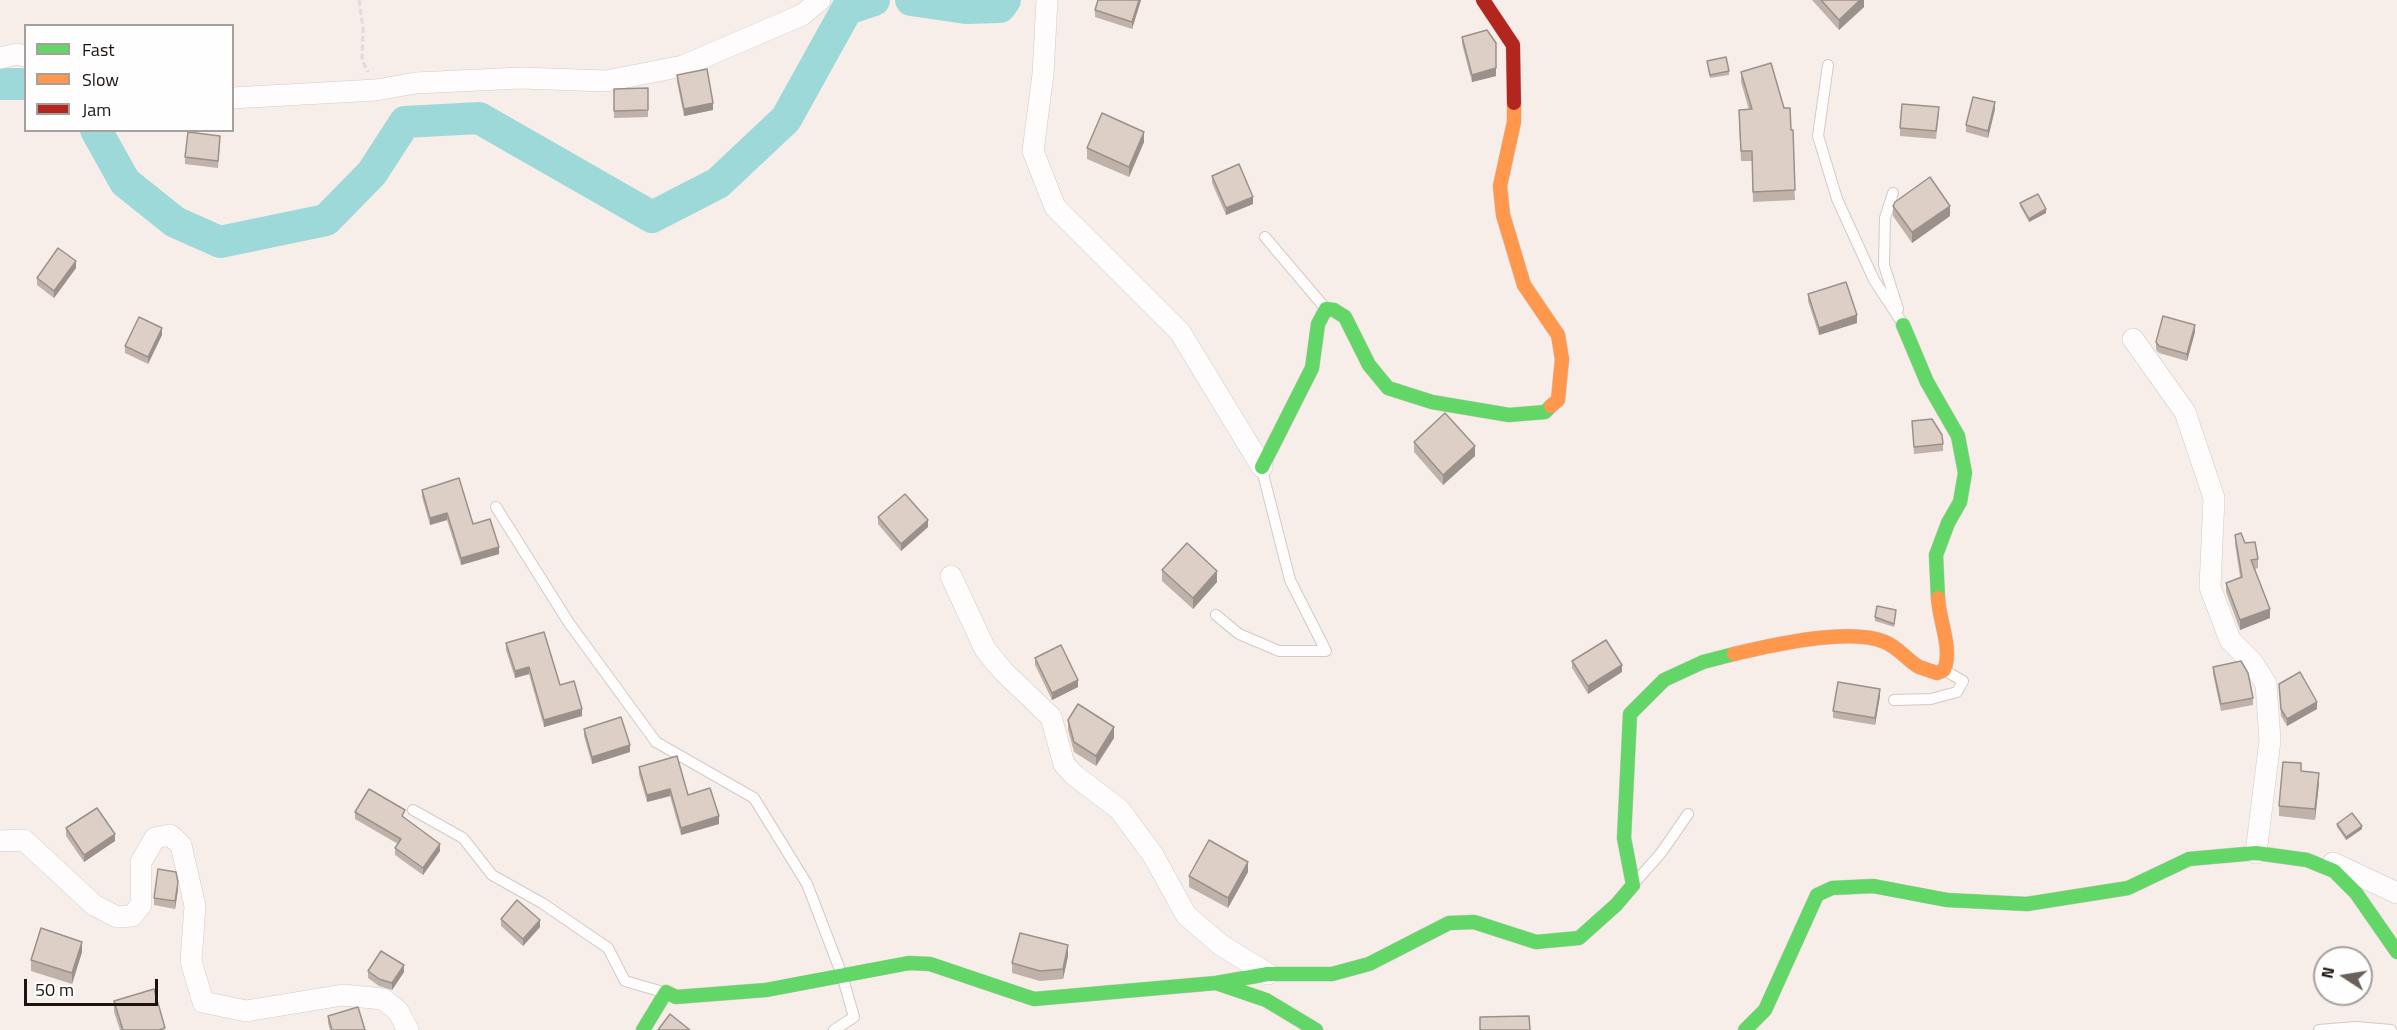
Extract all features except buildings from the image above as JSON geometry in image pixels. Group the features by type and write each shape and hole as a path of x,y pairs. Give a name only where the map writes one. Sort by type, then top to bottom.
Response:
{"street":[{"path":"234,98 376,90 416,83 520,78 606,81 682,66 802,15 820,0"},
{"path":"1047,0 1042,74 1033,151 1055,207 1180,332 1262,466"},
{"path":"1262,466 1312,368 1318,324 1326,309 1334,310 1345,317 1369,364 1388,388 1432,402 1509,415 1545,412 1558,400 1562,359 1558,335 1524,285 1503,215 1500,186 1514,122 1513,45 1483,0"},
{"path":"0,58 17,54 24,56"},
{"path":"643,1030 666,992 676,997 766,990 909,963 930,964 1034,999 1216,983 1268,974 1332,974 1369,964 1449,923 1474,922 1536,942 1579,938 1616,905 1633,885 1624,838 1630,714 1664,680 1703,662 1743,652 1841,635 1870,637 1902,652 1918,666 1937,673 1944,670 1949,659 1939,614 1936,555 1948,524 1960,502 1965,473 1958,436 1927,382 1903,325"},
{"path":"2133,339 2185,412 2214,498 2210,587 2230,640 2252,662 2266,684 2270,740 2256,853"},
{"path":"951,576 985,649 1002,672 1044,708 1051,717 1064,764 1074,775 1119,809 1153,855 1186,915 1221,945 1268,974"},
{"path":"0,841 24,840 94,905 117,917 132,916 141,905 141,862 155,838 170,835 181,845 195,906 191,961 203,1002 246,1011 343,995 383,999 398,1011 408,1030"},
{"path":"1745,1030 1765,1010 1817,895 1832,888 1874,886 1947,900 2027,904 2128,888 2189,860 2256,853 2307,860 2334,871 2356,893 2397,951"},
{"path":"2307,860 2322,857 2397,893"},
{"path":"1216,983 1266,1000 1316,1030"}],"lane":[{"path":"1828,65 1818,136 1837,199 1874,280 1903,325"},
{"path":"1893,193 1885,218 1884,265 1903,325"},
{"path":"1265,237 1326,309"},
{"path":"1216,615 1239,634 1279,651 1326,651 1290,580 1262,466"},
{"path":"496,507 569,623 656,741 754,798 807,884 842,975 854,1017 834,1030"},
{"path":"1894,700 1930,699 1957,692 1963,681 1944,670"},
{"path":"413,810 463,838 492,875 543,903 608,948 625,981 666,992"},
{"path":"1633,885 1661,853 1688,814"},
{"path":"2319,1030 2356,1027 2391,1030"}],"path":[{"path":"359,0 363,28 362,60 376,90"}],"waterway":[{"path":"97,132 125,182 175,222 220,242 326,220 372,173 405,122 479,118 652,217 718,183 786,119 847,9 874,0"},
{"path":"911,0 966,8 1000,7 1005,0"},
{"path":"0,84 24,84"}],"traffic: fast":[{"path":"1262,467 1312,368 1318,324 1326,309 1334,310 1345,317 1369,365 1388,388 1432,402 1509,415 1545,412 1551,406"},
{"path":"1903,325 1927,382 1958,436 1965,473 1960,502 1948,523 1936,555 1938,598"},
{"path":"1216,983 1268,974 1332,974 1369,964 1449,923 1474,922 1536,942 1579,938 1616,905 1633,885 1624,838 1630,714 1664,680 1703,662 1734,654"},
{"path":"1745,1030 1765,1010 1817,895 1832,888 1873,886 1947,900 2027,904 2128,888 2189,859 2256,853 2307,860 2334,871 2356,893 2397,952"},
{"path":"643,1030 666,992 676,997 766,990 909,963 930,964 1034,999 1216,983 1266,1000 1316,1030"}],"traffic: slow":[{"path":"1514,103 1514,122 1500,186 1503,215 1524,285 1558,335 1562,359 1558,400 1551,406"},
{"path":"1734,654 1811,639 1852,636 1885,642 1919,667 1937,673 1944,670 1947,653 1938,598"}],"traffic: jam":[{"path":"1483,0 1513,45 1514,103"}]}
